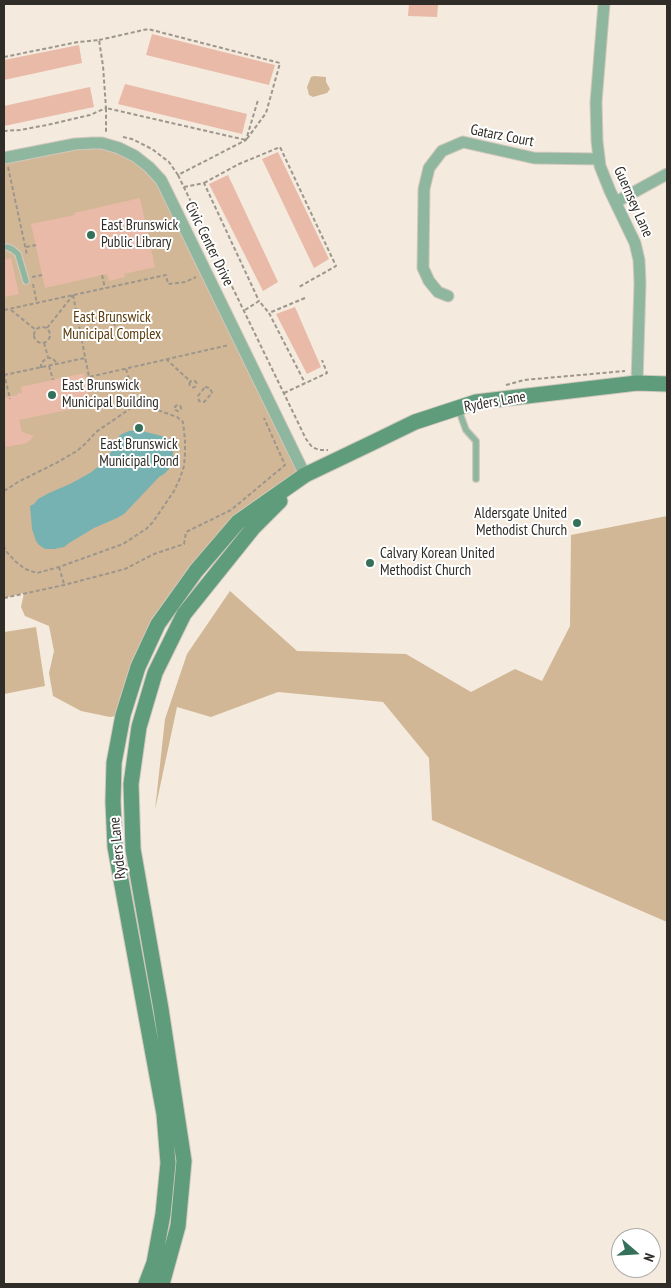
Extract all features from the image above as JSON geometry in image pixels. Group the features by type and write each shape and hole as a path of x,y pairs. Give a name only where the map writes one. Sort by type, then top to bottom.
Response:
{"main road":[{"name":"Ryders Lane","path":"146,1284 154,1263 164,1214 168,1163 164,1114 115,847 113,802 114,763 124,715 138,667 158,624 196,571 238,522 305,475 414,422 476,402 633,377 667,384"},
{"name":"Ryders Lane","path":"162,1284 178,1226 184,1161 161,1009 132,849 131,784 139,727 155,673 184,614 253,528 305,475"}],"street":[{"name":"Guernsey Lane","path":"604,4 596,102 596,141 600,166 635,243 639,260 640,283 633,377"},
{"name":"Gatarz Court","path":"448,296 438,292 429,281 423,268 424,189 429,168 442,151 463,142 534,158 599,159"},
{"name":"Civic Center Drive","path":"5,158 84,143 93,143 111,145 127,151 155,173 161,180 305,475"},
{"path":"616,202 667,174"}],"lane":[{"path":"8,246 18,254 26,281"},
{"path":"458,408 466,430 476,441 476,480"}],"path":[{"path":"4,57 148,29 280,64 266,114 246,140 178,175"},
{"path":"98,40 103,66 106,108 105,134"},
{"path":"246,140 258,100"},
{"path":"4,131 47,125 90,115 106,108 246,140"},
{"path":"123,137 132,139 152,149 169,162 178,175 306,439 312,447 319,450 328,450"},
{"path":"184,187 204,183 239,164 280,147 336,266 299,287"},
{"path":"5,158 29,262"},
{"path":"204,183 259,301 269,313 305,383"},
{"path":"20,248 36,245"},
{"path":"30,270 37,304"},
{"path":"4,310 166,275 168,284 185,282 206,272"},
{"path":"32,278 42,275"},
{"path":"102,275 105,288"},
{"path":"47,328 73,295"},
{"path":"73,295 89,377 231,344"},
{"path":"269,313 304,298"},
{"path":"244,311 259,301"},
{"path":"10,309 36,330"},
{"path":"111,311 115,326"},
{"path":"41,327 47,328 50,331 48,341 40,343 34,335 36,330 41,327"},
{"path":"44,343 48,357 54,360 56,364"},
{"path":"41,368 42,360 48,357"},
{"path":"10,399 4,374 85,358"},
{"path":"166,359 191,382"},
{"path":"284,393 328,372 322,360"},
{"path":"50,366 53,380"},
{"path":"126,369 136,404"},
{"path":"505,385 524,380 633,377"},
{"path":"131,385 136,383"},
{"path":"205,387 210,388 212,393 204,402 199,401 198,396 205,387"},
{"path":"4,491 77,451 96,432 136,404 177,417 183,422 186,440 185,460 180,478 174,491 146,529 123,544 60,567 37,573 15,562 4,546"},
{"path":"4,598 125,569 154,554 184,544 186,532 231,510 285,465 261,411"},
{"path":"60,567 64,584"}],"green space":[{"path":"311,77 326,77 326,82 330,89 327,93 313,97 309,95 307,87"},
{"name":"East Brunswick Municipal Complex","path":"93,143 149,167 305,475 238,522 158,624 123,715 110,717 81,711 53,696 49,673 54,651 49,626 25,616 21,607 24,593 4,598 4,158"},
{"path":"667,516 667,922 432,820 429,758 383,702 278,692 211,717 177,707 155,810 165,719 187,654 230,591 297,651 406,654 471,692 515,669 542,681 570,626 571,535"},
{"path":"36,627 45,686 4,694 4,632"}],"water":[{"name":"East Brunswick Municipal Pond","path":"138,430 162,436 169,439 173,444 173,457 169,469 124,514 94,528 64,547 45,549 39,545 32,529 30,506 38,499 90,473 111,452 119,436 129,431"}],"building":[{"path":"409,4 438,5 437,17 408,16"},
{"path":"152,34 275,65 269,85 146,55"},
{"path":"79,45 82,63 4,80 4,60"},
{"path":"125,84 247,114 242,134 118,104"},
{"path":"90,87 94,107 4,126 4,106"},
{"path":"278,152 329,259 314,268 262,159"},
{"path":"228,175 278,282 263,291 209,184"},
{"name":"East Brunswick Public Library","path":"140,198 155,267 124,274 125,277 109,281 107,274 45,288 31,224"},
{"path":"11,258 19,294 4,297 4,260"},
{"path":"295,307 321,367 307,374 276,314"},
{"name":"East Brunswick Municipal Building","path":"84,373 91,405 19,420 22,432 34,436 27,443 6,447 4,438 4,398 22,393 21,387"}],"place":[{"name":"East Brunswick Public Library","path":"91,235"},
{"name":"East Brunswick Municipal Building","path":"52,395"},
{"name":"East Brunswick Municipal Pond","path":"139,428"},
{"name":"Aldersgate United Methodist Church","path":"577,523"},
{"name":"Calvary Korean United Methodist Church","path":"370,563"}]}
